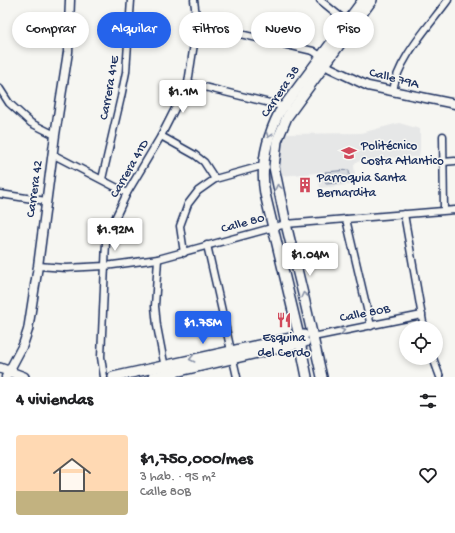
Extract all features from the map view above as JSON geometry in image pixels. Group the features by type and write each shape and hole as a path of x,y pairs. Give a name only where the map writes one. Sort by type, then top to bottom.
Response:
{"main road":[{"name":"Carrera 38","path":"354,12 363,0"},
{"name":"Carrera 38","path":"307,377 262,180 267,140 273,126 323,60 372,0"},
{"name":"Carrera 38","path":"323,60 331,48"},
{"name":"Carrera 38","path":"288,108 277,141 274,167 322,377"},
{"name":"Calle 80B","path":"153,377 232,354 299,339 304,342 313,337"},
{"path":"0,368 8,374 24,377"},
{"name":"Calle 80B","path":"113,377 166,372"}],"street":[{"name":"Carrera 42","path":"8,374 23,345 28,330 38,266 52,154 68,52 70,0"},
{"name":"Carrera 41E","path":"102,179 122,97 126,72 131,0"},
{"name":"Carrera 41D","path":"194,0 196,12"},
{"path":"320,0 335,12"},
{"path":"393,92 398,72 404,60 448,0"},
{"name":"Calle 79A","path":"243,35 313,51 323,60 349,78 368,86 455,104"},
{"name":"Carrera 41D","path":"104,377 102,357 106,242 111,227 127,193 161,136 188,83 193,48"},
{"path":"188,83 288,108"},
{"path":"0,89 9,103 31,123 55,135"},
{"path":"161,136 195,155 204,162 215,179"},
{"path":"443,136 444,210"},
{"path":"52,154 127,193"},
{"path":"443,162 455,161"},
{"path":"184,253 180,226 188,204 198,190 215,179 258,167 274,167"},
{"path":"0,194 46,201"},
{"name":"Calle 80","path":"38,266 66,268 106,266 158,259 184,253 207,245 286,224 455,210"},
{"path":"404,214 423,321"},
{"path":"346,219 371,326"},
{"path":"207,245 237,377"},
{"path":"158,259 155,306 157,326 166,372"},
{"name":"Calle 80B","path":"313,337 422,315"},
{"path":"436,365 440,377"}],"shaded area":[{"name":"Politécnico Costa Atlantico","path":"399,123 420,129 419,157 382,158 356,162 354,165 356,184 320,188 317,173 280,176 278,162 282,140 285,134 361,133"},
{"path":"349,170 350,182 326,184 325,172"}],"place":[{"name":"Politécnico Costa Atlantico","path":"349,153"},
{"name":"Parroquia Santa Bernardita","path":"305,185"},
{"name":"Esquina del Cerdo","path":"284,320"}]}
